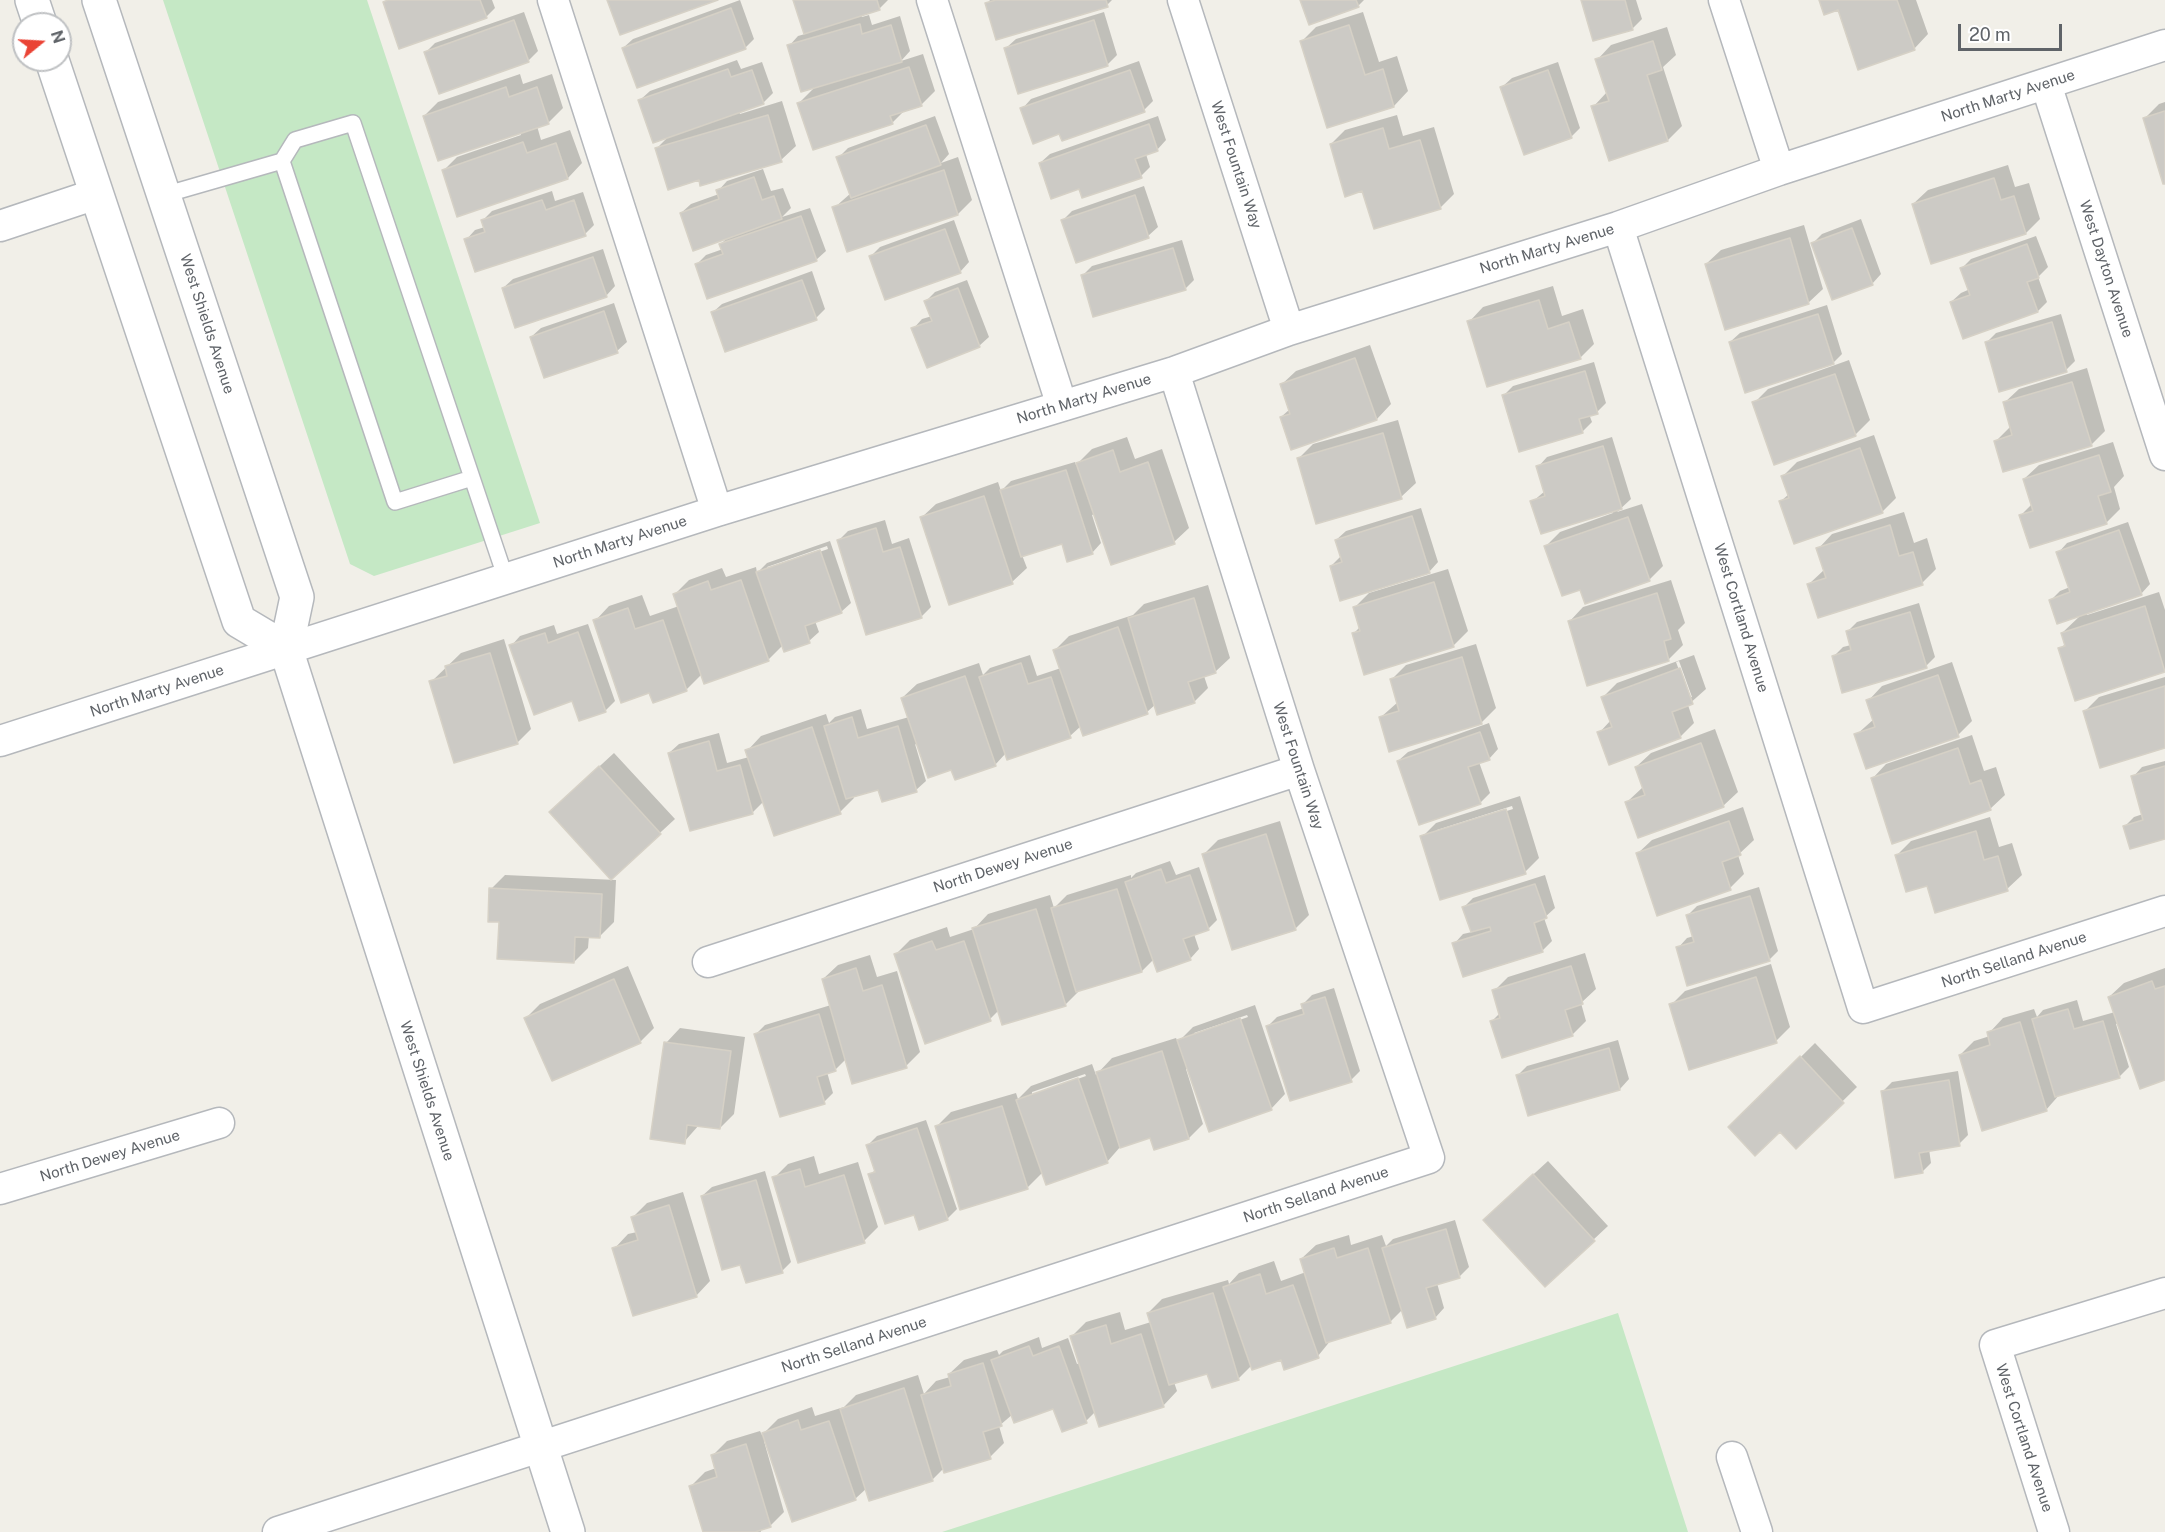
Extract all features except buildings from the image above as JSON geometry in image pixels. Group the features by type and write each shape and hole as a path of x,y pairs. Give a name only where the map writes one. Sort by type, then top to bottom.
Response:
{"street":[{"name":"West Shields Avenue","path":"99,0 297,597 286,649 568,1532"},
{"path":"553,0 717,511"},
{"path":"932,0 1062,406"},
{"name":"West Fountain Way","path":"1183,0 1289,330"},
{"path":"1724,0 1779,170"},
{"name":"North Marty Avenue","path":"0,741 717,511 1174,372 1289,330 1618,227 1779,170 2165,45"},
{"path":"56,72 238,621 286,649"},
{"name":"West Dayton Avenue","path":"2046,84 2165,455"},
{"path":"0,226 96,194"},
{"name":"West Cortland Avenue","path":"1618,227 1863,1008"},
{"name":"West Fountain Way","path":"1174,372 1299,770 1430,1158"},
{"name":"North Dewey Avenue","path":"708,962 1299,770"},
{"name":"North Selland Avenue","path":"1863,1008 2165,911"},
{"name":"North Dewey Avenue","path":"0,1189 219,1123"},
{"name":"North Selland Avenue","path":"279,1532 1430,1158"},
{"name":"West Cortland Avenue","path":"2054,1532 1995,1345 2165,1293"},
{"path":"1732,1457 1758,1532"}],"lane":[{"path":"164,195 282,161 295,140 353,123 506,579"},
{"path":"282,161 395,502 472,478"}],"green space":[{"path":"163,0 367,0 540,523 374,576 350,564"},
{"path":"1618,1313 1688,1532 942,1532"}]}
